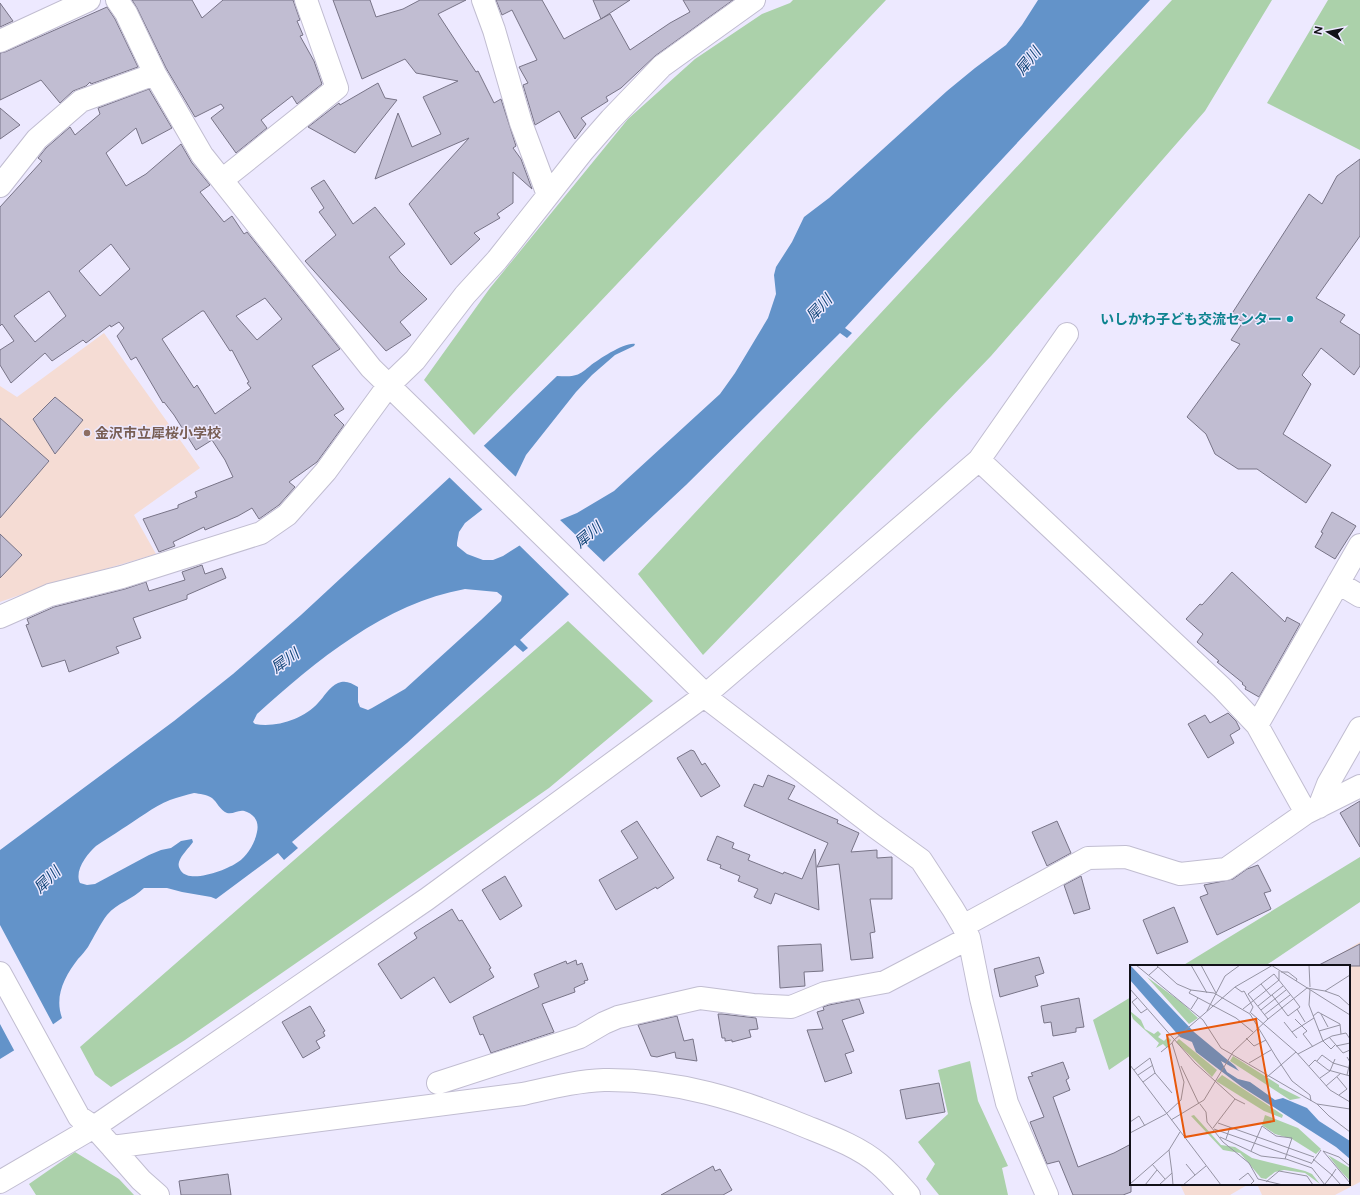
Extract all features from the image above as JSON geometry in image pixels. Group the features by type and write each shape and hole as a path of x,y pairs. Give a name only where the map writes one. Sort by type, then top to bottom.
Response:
{"street":[{"path":"0,41 89,0"},
{"path":"117,0 126,13 155,74 202,155 371,368 702,692 791,763 920,860 966,932 980,998 1007,1103 1048,1195"},
{"path":"222,180 337,88 306,0"},
{"path":"483,0 494,30 521,123 548,195"},
{"path":"0,617 50,595 122,577 261,533 287,515 326,471 465,295 497,260 582,151 611,119 662,66 754,0"},
{"path":"0,186 37,139 82,101 155,74"},
{"path":"0,1182 87,1122 427,900 702,692 979,460 1067,334"},
{"path":"979,460 1222,688 1257,725 1312,810"},
{"path":"1257,725 1360,545"},
{"path":"1338,584 1360,596"},
{"path":"1312,810 1360,728"},
{"path":"438,1083 580,1038 604,1023 618,1017 700,998 753,1005 791,1007 825,993 885,982 1088,858 1126,857 1180,874 1226,869 1312,810 1360,786"},
{"path":"0,973 87,1122 112,1147 141,1180 158,1195"},
{"path":"112,1147 523,1094 574,1083 603,1080 647,1081 694,1089 726,1097 772,1112 816,1130 855,1148 879,1164 909,1195"}],"shaded area":[{"name":"金沢市立犀桜小学校","path":"104,333 200,468 134,515 156,554 34,590 0,602 0,386 17,397"},
{"path":"1360,942 1360,1182 1335,1195 1262,1195 1257,1185 1350,1185 1350,965 1322,965"},
{"path":"1180,1185 1247,1185 1230,1195 1185,1195"}],"green space":[{"path":"793,0 886,0 474,435 424,380 490,288 628,119 695,59 762,14 790,3"},
{"path":"1172,0 1272,0 1205,111 991,356 703,655 638,574"},
{"path":"1328,0 1360,0 1360,150 1267,103"},
{"path":"568,621 653,701 549,788 185,1040 111,1087 95,1075 80,1047"},
{"path":"1360,857 1360,902 1266,965 1184,965"},
{"path":"1130,998 1130,1056 1109,1070 1093,1020"},
{"path":"970,1061 978,1101 1008,1166 1002,1168 1008,1195 939,1195 926,1179 935,1164 918,1142 948,1114 938,1070"},
{"path":"75,1152 119,1179 134,1195 36,1195 29,1184"}],"water":[{"name":"犀川","path":"1038,0 1150,0 845,328 852,333 847,338 840,333 686,485 520,640 528,648 523,652 515,645 407,743 292,842 298,848 284,860 278,853 216,899 167,888 144,888 115,907 99,926 88,947 65,979 59,1002 62,1018 31,1040 0,1059 0,850 174,721 233,674 301,615 557,376 574,376 612,352 625,346 635,344 634,346 615,355 592,375 576,392 526,455 516,476 483,509 465,523 459,532 457,546 467,554 483,560 493,560 503,556 560,520 577,513 614,491 720,394 735,373 768,318 776,294 774,275 776,267 792,242 804,217 829,198 947,91 1006,45 1022,25","holes":["465,589 497,592 502,596 501,601 405,689 368,710 360,707 358,702 358,687 348,682 341,682 332,687 312,709 297,718 272,725 255,724 253,722 257,714 303,674 353,637 407,607 436,596","194,793 212,798 222,810 227,813 244,811 255,818 258,826 256,836 250,849 241,859 226,869 218,872 200,876 186,875 180,870 179,863 181,857 193,842 192,839 181,841 171,848 149,855 95,884 87,885 80,883 79,873 82,863 96,846 158,806 173,799"]}],"pier":[{"path":"482,444 517,478 484,511 448,476"},
{"path":"559,519 605,563 571,596 518,544"},
{"path":"0,925 54,1026 15,1052 0,1024"}],"building":[{"path":"132,0 192,0 202,18 223,0 293,0 300,20 297,21 303,35 300,36 314,61 322,84 297,104 292,96 261,120 267,128 236,153 211,118 224,108 221,104 195,117 166,68"},
{"path":"333,0 370,0 376,17 403,9 420,0 466,0 438,14 476,72 478,71 494,103 501,99 516,146 513,148 521,159 532,189 513,172 513,203 497,214 500,218 474,233 480,239 451,265 409,204 469,138 375,179 398,113 412,147 441,134 423,97 458,81 416,73 405,59 362,79"},
{"path":"496,0 542,0 564,39 610,14 630,50 670,23 690,12 683,0 733,0 655,56 621,88 606,97 608,101 581,118 586,124 575,139 559,111 535,125 523,85 528,83 519,67 537,60 512,10 502,15"},
{"path":"593,0 630,0 601,19"},
{"path":"0,3 13,21 0,27"},
{"path":"107,7 115,19 138,67 91,84 90,82 86,86 73,91 60,103 41,80 0,100 0,53"},
{"path":"378,83 385,98 397,100 355,153 308,127 339,103 340,105"},
{"path":"149,89 172,128 142,144 136,128 106,153 126,186 146,174 181,144 192,163 210,185 200,192 224,222 232,216 244,234 247,232 340,349 312,366 344,409 334,415 344,425 317,462 289,482 295,487 279,505 259,519 252,508 238,516 205,530 204,527 173,542 175,546 159,552 143,519 178,508 178,505 197,497 195,492 233,477 225,460 212,440 196,450 174,415 164,402 163,403 136,357 131,360 117,336 124,328 119,322 111,327 110,325 86,343 83,340 52,361 45,353 11,383 0,365 0,350 14,341 2,324 0,326 0,207 42,161 38,158 46,148 70,127 75,135 100,114 98,108","holes":["111,244 130,269 100,296 79,271","49,291 66,316 35,342 14,316","265,298 282,319 257,340 236,316","204,311 230,351 232,350 249,382 247,383 251,388 215,414 197,385 194,388 162,339"]},
{"path":"0,108 20,125 0,139"},
{"name":"いしかわ子ども交流センター","path":"1360,159 1360,236 1316,298 1345,315 1340,322 1360,335 1360,366 1354,375 1321,348 1302,375 1311,384 1283,434 1331,465 1306,503 1257,469 1238,469 1215,454 1206,434 1187,417 1240,344 1231,340 1243,322 1231,315 1309,194 1322,204 1337,176"},
{"path":"324,180 353,224 375,207 405,244 389,257 400,272 427,299 400,322 411,335 386,351 305,261 336,235 319,212 324,208 311,188"},
{"path":"55,397 83,420 55,454 33,419"},
{"path":"0,418 49,461 0,518"},
{"path":"1332,512 1356,526 1335,559 1315,547"},
{"path":"0,534 22,555 0,578"},
{"path":"202,565 205,574 222,568 226,578 187,595 187,599 133,618 141,638 116,647 119,653 69,672 65,660 42,667 26,625 29,624 27,619 54,607 125,589 146,582 149,591 185,580 182,572"},
{"path":"1232,572 1285,622 1287,617 1300,624 1259,697 1245,689 1246,687 1242,684 1243,683 1217,662 1219,661 1197,642 1203,634 1186,619 1200,604 1202,605"},
{"path":"1228,713 1236,721 1240,729 1230,735 1234,743 1208,758 1188,724 1205,715 1210,723"},
{"path":"691,750 694,751 702,765 705,763 720,786 701,797 677,758"},
{"path":"768,775 795,786 788,799 838,820 837,823 859,833 851,852 877,850 877,858 892,857 892,899 870,899 875,932 870,933 873,958 851,960 839,864 817,867 828,843 744,806 754,784 763,787"},
{"path":"1360,801 1360,847 1340,813"},
{"path":"637,821 674,878 657,889 656,887 616,910 599,880 638,858 621,831"},
{"path":"1057,821 1071,853 1047,866 1032,832"},
{"path":"717,836 734,843 732,848 750,855 748,860 783,874 784,872 802,879 815,849 819,910 775,893 771,904 754,897 758,889 738,881 740,876 720,868 721,865 707,860"},
{"path":"1258,865 1271,891 1264,893 1271,909 1217,935 1200,897 1208,894 1204,885 1233,879 1247,869"},
{"path":"505,876 522,906 500,920 482,890"},
{"path":"1081,876 1090,909 1074,914 1064,885"},
{"path":"1174,907 1188,942 1157,954 1143,920"},
{"path":"452,909 459,921 462,920 491,968 489,969 494,977 450,1003 434,977 401,999 378,964 417,938 414,933"},
{"path":"821,944 823,971 804,972 805,986 780,988 778,946"},
{"path":"1360,944 1360,966 1319,965"},
{"path":"1039,957 1044,973 1035,976 1038,986 1000,997 994,969"},
{"path":"576,960 577,965 582,963 588,980 574,988 575,992 542,1004 554,1032 491,1053 483,1034 480,1035 473,1017 539,987 534,974 566,961 567,964"},
{"path":"1079,998 1084,1027 1076,1028 1076,1032 1053,1036 1051,1022 1044,1023 1041,1006"},
{"path":"859,999 864,1013 842,1020 854,1051 845,1054 852,1073 825,1082 807,1030 823,1029 817,1012 824,1010 823,1007"},
{"path":"310,1006 325,1031 323,1032 325,1036 316,1041 320,1048 303,1058 282,1022"},
{"path":"718,1014 756,1018 758,1029 749,1030 751,1037 732,1042 732,1040 725,1041 725,1038 722,1038"},
{"path":"677,1016 684,1041 693,1039 697,1061 676,1058 675,1052 657,1057 651,1056 638,1025"},
{"path":"1063,1062 1069,1078 1066,1080 1070,1090 1053,1097 1078,1167 1114,1153 1130,1145 1131,1192 1123,1195 1073,1195 1059,1161 1047,1164 1030,1122 1044,1117 1028,1077 1033,1076 1031,1073"},
{"path":"939,1083 945,1112 906,1119 900,1090"},
{"path":"713,1166 715,1171 720,1169 732,1190 723,1195 661,1195"},
{"path":"228,1174 231,1195 181,1195 179,1181"}],"place":[{"name":"いしかわ子ども交流センター","path":"1290,319"},
{"name":"金沢市立犀桜小学校","path":"87,433"}]}
